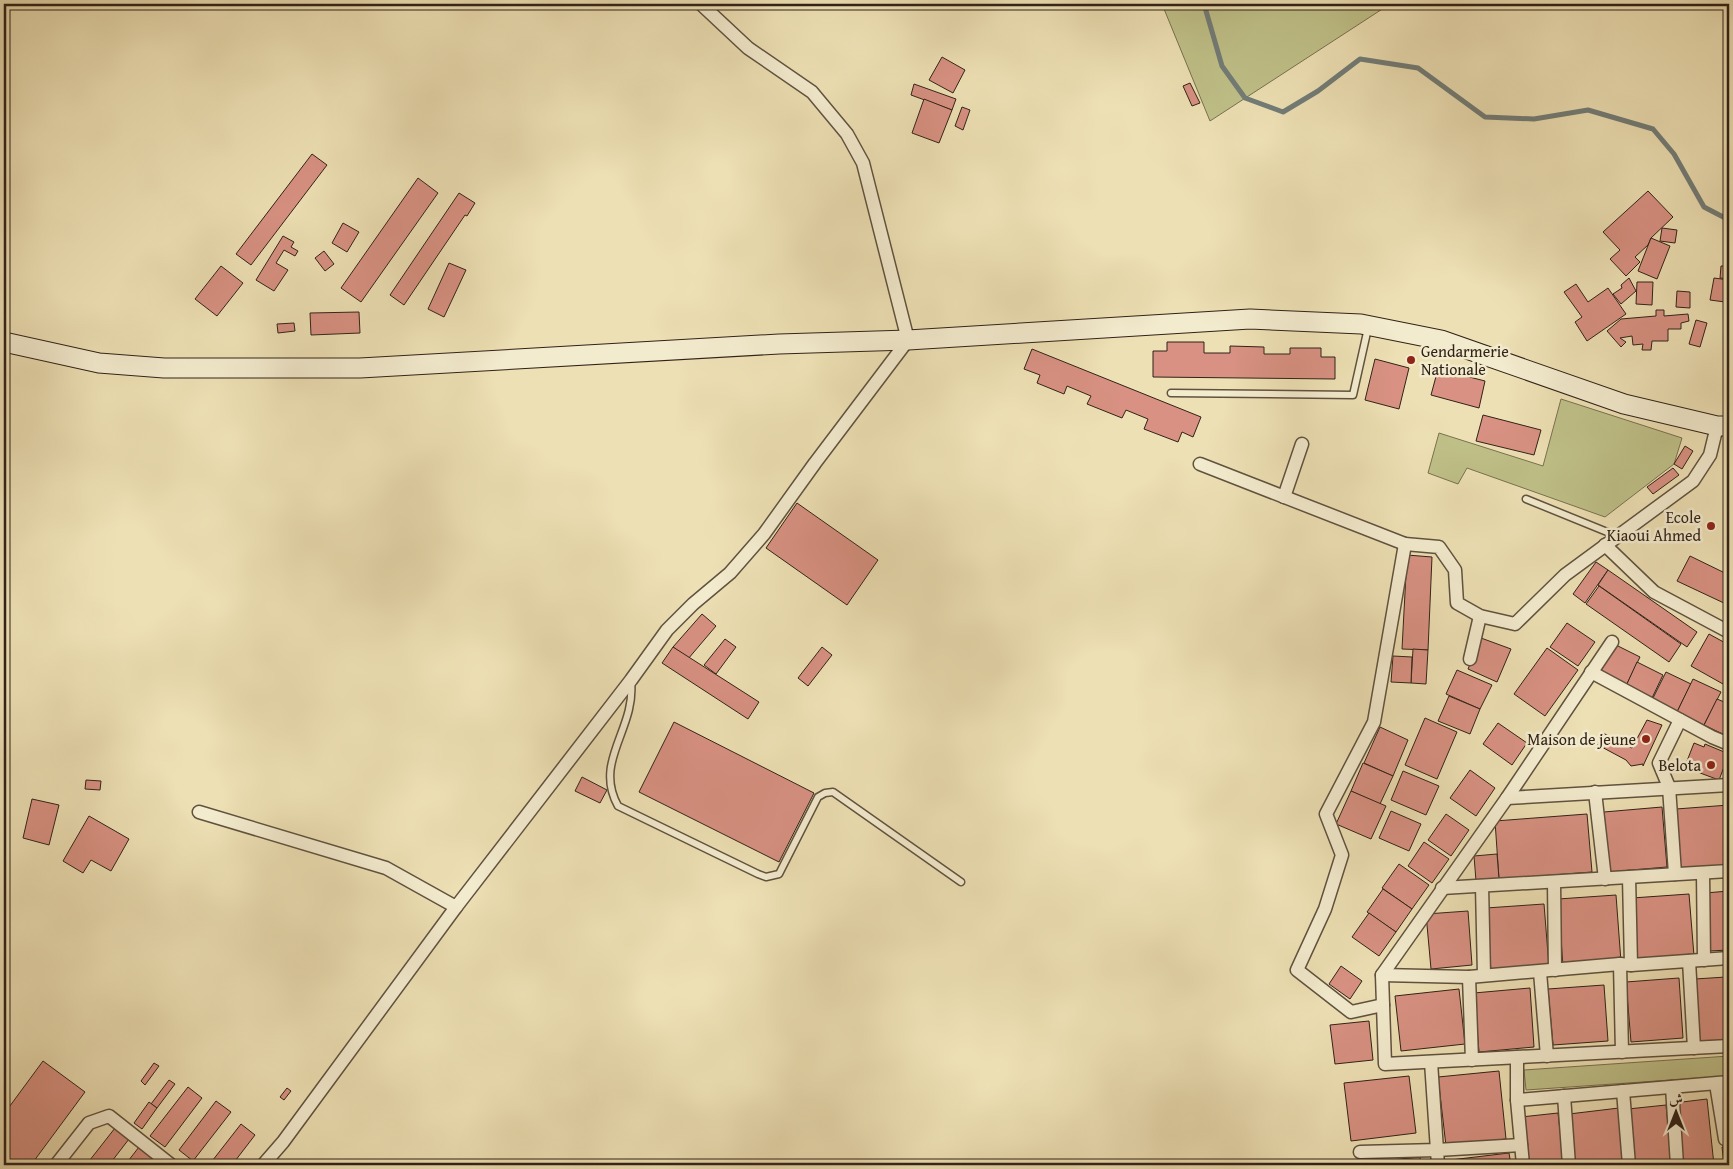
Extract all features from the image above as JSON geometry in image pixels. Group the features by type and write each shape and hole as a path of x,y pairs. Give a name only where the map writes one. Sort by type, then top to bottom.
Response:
{"main road":[{"path":"4,342 99,363 164,368 360,368 769,344 908,340 1250,319 1368,326 1441,340 1624,404 1723,426"}],"street":[{"path":"263,1165 283,1142 456,907 631,680 667,630 693,604 730,573 764,534 908,340 864,163 847,134 812,92 748,48 702,4"},
{"path":"1200,464 1405,544 1439,547 1455,570 1457,603 1480,616 1515,624 1565,575 1693,481 1710,455 1723,426"},
{"path":"1284,498 1302,444"},
{"path":"1383,1006 1351,1012 1297,970 1325,909 1342,855 1326,814 1374,722 1405,544"},
{"path":"1604,545 1654,592 1729,632"},
{"path":"1470,659 1480,616"},
{"path":"1612,642 1507,798 1382,975 1385,1064 1729,1046"},
{"path":"1591,672 1729,744"},
{"path":"1675,874 1669,788 1659,763 1680,720"},
{"path":"1507,798 1729,785"},
{"path":"1595,792 1604,878"},
{"path":"199,812 386,868 456,907"},
{"path":"1442,888 1729,871"},
{"path":"1703,873 1704,960"},
{"path":"1622,1052 1629,877"},
{"path":"1554,882 1555,970"},
{"path":"1482,886 1484,975"},
{"path":"1382,975 1469,977 1626,964 1729,958"},
{"path":"1689,961 1694,1048"},
{"path":"1540,972 1547,1056"},
{"path":"1469,977 1472,1060"},
{"path":"1517,1058 1517,1100 1523,1165"},
{"path":"1431,1062 1438,1165"},
{"path":"1517,1100 1723,1083 1725,1139 1729,1139"},
{"path":"1672,1087 1677,1165"},
{"path":"1623,1091 1629,1165"},
{"path":"1564,1096 1569,1165"},
{"path":"56,1165 89,1123 108,1116 171,1165"},
{"path":"1360,1152 1437,1150 1521,1144"}],"lane":[{"path":"1171,393 1353,395 1368,326"},
{"path":"1526,499 1617,536"},
{"path":"631,680 632,690 629,712 610,768 610,786 618,806 758,874 772,877 779,874 818,797 825,793 833,792 961,882"}],"green space":[{"path":"1162,4 1390,4 1210,121"},
{"path":"1561,399 1682,438 1674,464 1605,517 1467,468 1458,484 1428,473 1439,433 1543,466"},
{"path":"1729,1056 1729,1076 1526,1090 1524,1070"}],"building":[{"path":"942,57 965,70 953,93 929,80"},
{"path":"1190,83 1200,103 1192,106 1183,86"},
{"path":"914,84 956,99 952,110 911,95"},
{"path":"924,99 952,110 939,143 912,133"},
{"path":"962,107 970,110 963,130 955,126"},
{"path":"312,154 327,165 251,265 236,254"},
{"path":"418,178 438,193 361,302 341,288"},
{"path":"1648,191 1673,217 1635,257 1640,262 1626,276 1610,259 1620,250 1603,232"},
{"path":"459,193 475,203 404,305 390,295"},
{"path":"343,223 359,232 347,252 332,243"},
{"path":"1662,228 1677,230 1675,243 1660,241"},
{"path":"283,236 294,242 291,247 298,251 295,256 284,250 276,263 288,270 274,291 256,280"},
{"path":"1651,238 1670,246 1657,279 1638,271"},
{"path":"324,251 334,264 325,271 315,258"},
{"path":"449,263 466,270 444,317 428,309"},
{"path":"221,266 243,283 217,316 195,299"},
{"path":"1721,266 1729,266 1729,279 1720,278"},
{"path":"1629,278 1636,291 1621,304 1613,294 1622,288 1621,285"},
{"path":"1714,278 1729,280 1725,302 1710,300"},
{"path":"1637,282 1653,282 1652,305 1636,304"},
{"path":"1576,284 1588,302 1608,288 1626,314 1587,341 1575,322 1582,317 1564,292"},
{"path":"1677,291 1690,292 1690,308 1676,307"},
{"path":"1727,296 1729,296 1729,306 1726,306"},
{"path":"1656,310 1664,310 1664,316 1688,314 1689,321 1681,323 1681,329 1668,329 1668,341 1652,341 1651,350 1642,350 1643,344 1633,345 1632,336 1620,338 1626,342 1621,347 1607,331 1621,319 1656,316"},
{"path":"359,312 360,333 311,335 310,313"},
{"path":"1696,320 1707,323 1700,347 1689,344"},
{"path":"294,323 295,331 278,333 277,324"},
{"path":"1167,342 1204,342 1204,353 1230,353 1230,346 1264,347 1264,354 1290,354 1290,348 1321,348 1321,357 1335,357 1335,379 1153,377 1153,351 1167,351"},
{"path":"1032,349 1201,417 1193,437 1182,432 1178,442 1144,429 1148,419 1126,410 1122,418 1087,404 1091,396 1067,386 1064,394 1037,383 1040,375 1024,369"},
{"path":"1375,359 1409,368 1399,409 1365,400"},
{"path":"1438,369 1485,381 1479,408 1431,395"},
{"path":"1483,415 1541,430 1534,455 1476,441"},
{"path":"1685,446 1693,451 1682,469 1674,464"},
{"path":"1673,468 1679,475 1653,494 1647,487"},
{"path":"797,503 878,560 847,605 766,548"},
{"path":"1407,555 1432,557 1428,650 1402,649"},
{"path":"1690,556 1729,575 1729,596 1726,604 1677,581"},
{"path":"1596,562 1608,570 1585,603 1573,594"},
{"path":"1608,570 1697,632 1687,647 1598,585"},
{"path":"1599,586 1681,644 1669,662 1586,604"},
{"path":"702,614 716,626 688,659 673,647"},
{"path":"1567,623 1595,642 1578,666 1550,647"},
{"path":"1709,634 1729,645 1729,672 1723,684 1691,666"},
{"path":"1481,638 1511,649 1497,682 1468,669"},
{"path":"725,639 736,647 716,674 704,665"},
{"path":"1614,644 1640,657 1626,686 1600,673"},
{"path":"673,647 759,702 748,719 662,663"},
{"path":"822,647 832,655 808,686 798,678"},
{"path":"1547,648 1578,670 1545,716 1514,694"},
{"path":"1413,649 1428,650 1426,684 1411,683"},
{"path":"1393,656 1412,657 1411,683 1391,682"},
{"path":"1637,662 1663,675 1652,698 1626,686"},
{"path":"1457,670 1492,685 1480,709 1446,694"},
{"path":"1666,672 1691,684 1677,712 1652,700"},
{"path":"1693,679 1721,692 1704,725 1677,712"},
{"path":"1449,696 1480,709 1470,734 1438,721"},
{"path":"1717,699 1729,704 1729,737 1704,725"},
{"path":"1425,718 1457,732 1437,779 1405,765"},
{"name":"Maison de jeune","path":"1647,720 1662,725 1643,766 1643,764 1631,766 1626,760 1598,745 1603,733 1632,748"},
{"path":"674,722 814,793 779,862 639,792"},
{"path":"1498,723 1527,743 1512,765 1483,744"},
{"path":"1380,727 1408,740 1393,776 1364,763"},
{"path":"1694,743 1704,747 1705,744 1729,754 1719,780 1692,770 1695,764 1687,761"},
{"path":"1363,763 1393,776 1380,804 1351,791"},
{"path":"1470,770 1495,788 1476,816 1450,798"},
{"path":"1403,771 1439,786 1426,815 1391,800"},
{"path":"582,777 607,790 600,803 575,791"},
{"path":"86,780 101,781 100,790 85,789"},
{"path":"1351,791 1386,806 1371,839 1336,824"},
{"path":"32,799 59,805 49,845 23,838"},
{"path":"1729,805 1729,865 1681,869 1676,809"},
{"path":"1662,807 1667,867 1609,872 1604,812"},
{"path":"1391,811 1421,824 1409,851 1379,838"},
{"path":"1446,814 1469,830 1451,856 1428,840"},
{"path":"1587,814 1592,872 1499,879 1495,821"},
{"path":"89,816 129,839 111,871 91,860 83,873 63,861"},
{"path":"1424,842 1449,859 1432,883 1408,866"},
{"path":"1497,854 1499,879 1476,881 1474,856"},
{"path":"1399,864 1429,885 1412,909 1382,888"},
{"path":"1383,889 1412,909 1396,932 1367,912"},
{"path":"1729,891 1729,950 1709,951 1705,893"},
{"path":"1689,894 1694,956 1637,961 1632,898"},
{"path":"1616,895 1621,962 1563,966 1558,899"},
{"path":"1544,904 1549,967 1491,971 1486,908"},
{"path":"1468,911 1472,965 1431,969 1426,914"},
{"path":"1369,913 1396,932 1379,956 1352,937"},
{"path":"1341,966 1362,981 1350,999 1329,984"},
{"path":"1726,977 1729,1040 1700,1042 1695,979"},
{"path":"1679,978 1683,1038 1631,1042 1626,982"},
{"path":"1604,985 1608,1041 1553,1045 1548,989"},
{"path":"1530,988 1534,1047 1479,1052 1474,993"},
{"path":"1459,989 1465,1044 1401,1051 1395,996"},
{"path":"1369,1021 1373,1060 1335,1064 1330,1025"},
{"path":"43,1061 85,1092 31,1165 15,1165 4,1157 4,1114"},
{"path":"154,1063 159,1066 145,1085 141,1081"},
{"path":"1499,1071 1506,1139 1446,1146 1438,1077"},
{"path":"1409,1076 1416,1133 1351,1141 1344,1083"},
{"path":"169,1080 175,1084 157,1108 151,1104"},
{"path":"188,1087 202,1098 165,1147 150,1136"},
{"path":"287,1088 291,1091 284,1100 280,1097"},
{"path":"1725,1096 1729,1096 1729,1131"},
{"path":"1707,1099 1714,1165 1680,1165 1674,1103"},
{"path":"216,1101 231,1112 193,1161 179,1150"},
{"path":"149,1102 157,1108 142,1129 134,1123"},
{"path":"1666,1105 1672,1165 1634,1165 1628,1109"},
{"path":"1619,1108 1626,1165 1574,1165 1569,1114"},
{"path":"1558,1113 1564,1165 1526,1165 1521,1117"},
{"path":"241,1124 255,1135 232,1165 209,1165"},
{"path":"115,1128 129,1139 109,1165 86,1165"},
{"path":"1729,1146 1729,1165 1724,1165 1722,1147"},
{"path":"139,1147 154,1158 148,1165 125,1165"},
{"path":"1509,1153 1511,1165 1442,1165 1442,1161"},
{"path":"1420,1157 1421,1165 1351,1165 1351,1164"}],"waterway":[{"path":"1204,4 1222,66 1245,98 1283,112 1318,91 1360,59 1418,68 1485,117 1534,119 1588,110 1653,129 1674,154 1704,207 1729,220"}],"place":[{"name":"Gendarmerie Nationale","path":"1411,360"},
{"name":"Ecole Kiaoui Ahmed","path":"1711,526"},
{"name":"Maison de jeune","path":"1646,739"},
{"name":"Belota","path":"1711,765"}]}
